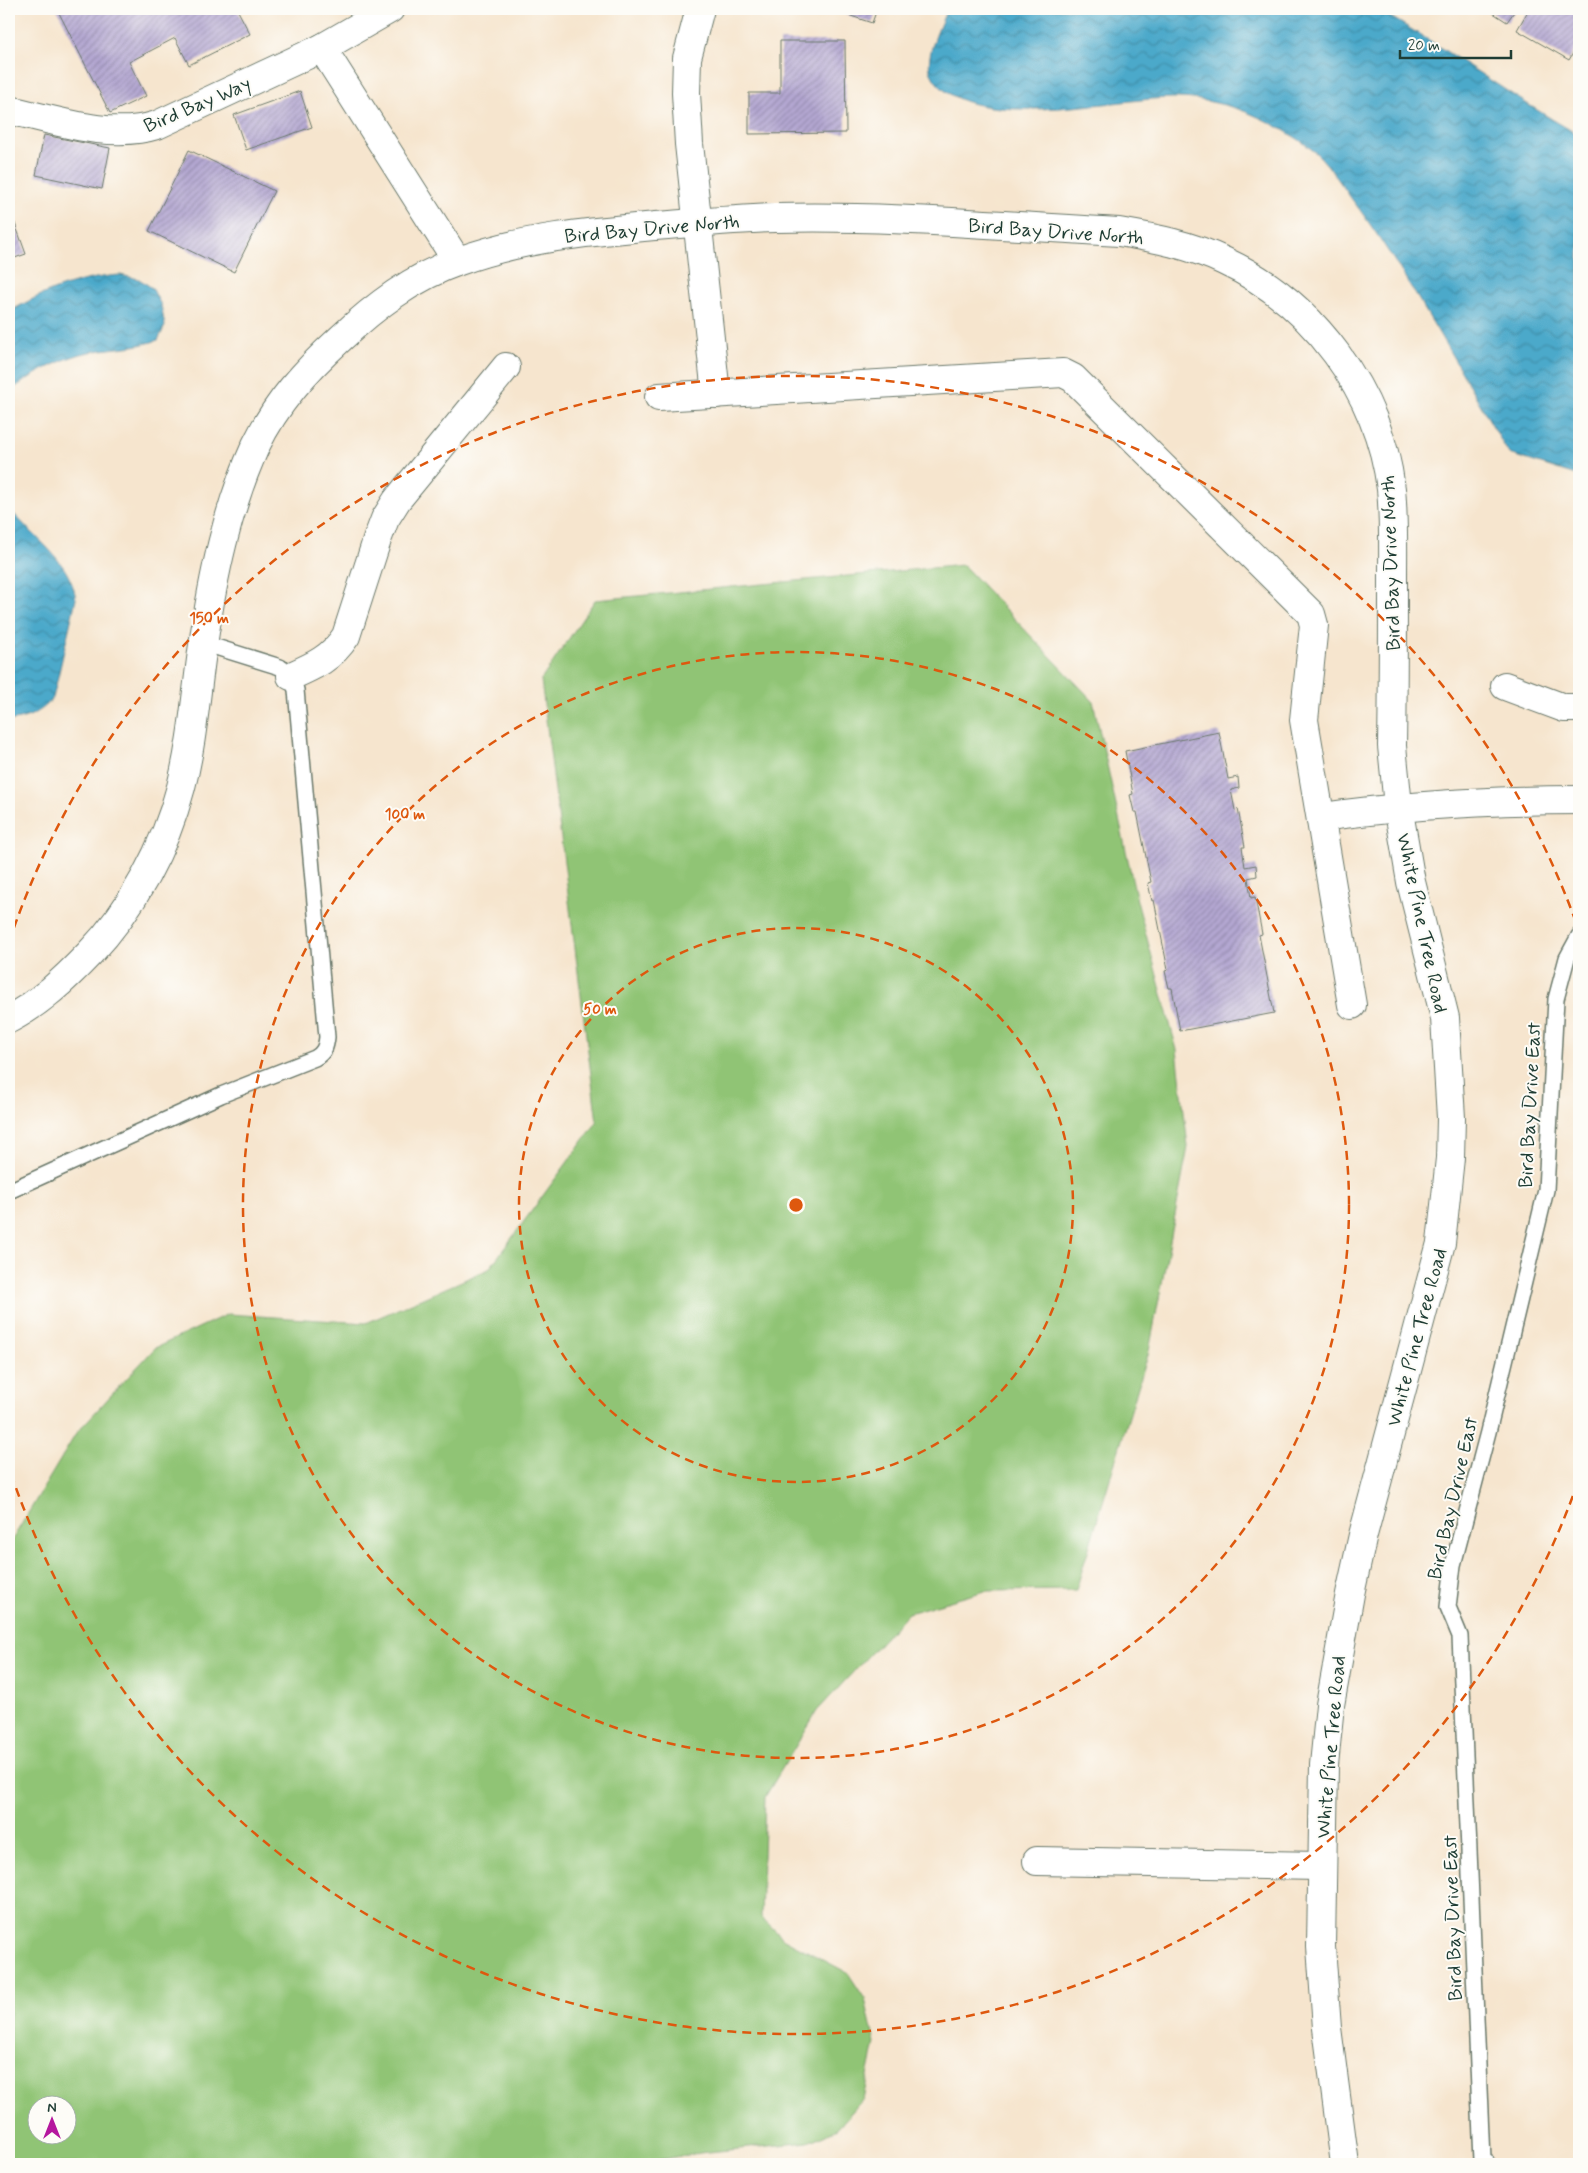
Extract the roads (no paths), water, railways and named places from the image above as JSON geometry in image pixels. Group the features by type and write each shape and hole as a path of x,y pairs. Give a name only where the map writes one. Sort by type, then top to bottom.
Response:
{"street":[{"name":"Bird Bay Way","path":"9,110 108,131 127,132 144,129 157,125 322,48 390,9"},
{"path":"700,9 691,37 685,78 689,144 716,394"},
{"path":"322,48 457,261"},
{"name":"Bird Bay Drive North","path":"9,1019 43,997 101,941 128,904 149,868 166,832 180,788 190,744 203,643 224,532 242,478 270,418 288,392 316,361 372,310 416,281 457,261 507,246 550,238 698,223 775,218 896,220 1138,235 1180,244 1224,261 1264,284 1298,310 1324,337 1356,383 1375,427 1388,469 1392,511 1392,746 1398,806"},
{"path":"291,676 324,662 339,648 348,631 385,519 397,500 506,367"},
{"path":"659,397 1063,374 1073,378 1311,614 1314,626 1304,720 1322,817 1352,1005"},
{"path":"1505,686 1564,708 1579,708"},
{"path":"1322,817 1398,806 1493,800 1579,800"},
{"name":"White Pine Tree Road","path":"1345,2164 1326,2028 1320,1947 1320,1866 1324,1765 1338,1657 1363,1535 1441,1243 1450,1158 1450,1118 1444,1018 1411,882 1398,806"},
{"path":"1037,1861 1320,1866"}],"lane":[{"path":"9,1191 221,1094 322,1054 327,1038 296,690 291,676 280,666 203,643"},
{"name":"Bird Bay Drive East","path":"1488,2164 1482,2160 1460,1636 1448,1607 1453,1565 1488,1432 1546,1190 1556,999 1567,958 1579,936"}],"water":[{"path":"947,9 1377,9 1579,135 1579,476 1509,454 1400,269 1360,210 1327,165 1314,151 1278,127 1252,114 1203,100 1178,98 1152,99 1044,109 1007,109 974,104 947,92 931,73 929,66 931,50"},
{"path":"120,275 139,279 152,288 161,305 165,326 158,340 72,357 25,380 9,392 9,312 35,298 76,282"},
{"path":"9,508 58,561 66,572 76,599 53,698 44,708 34,714 9,721"}]}
